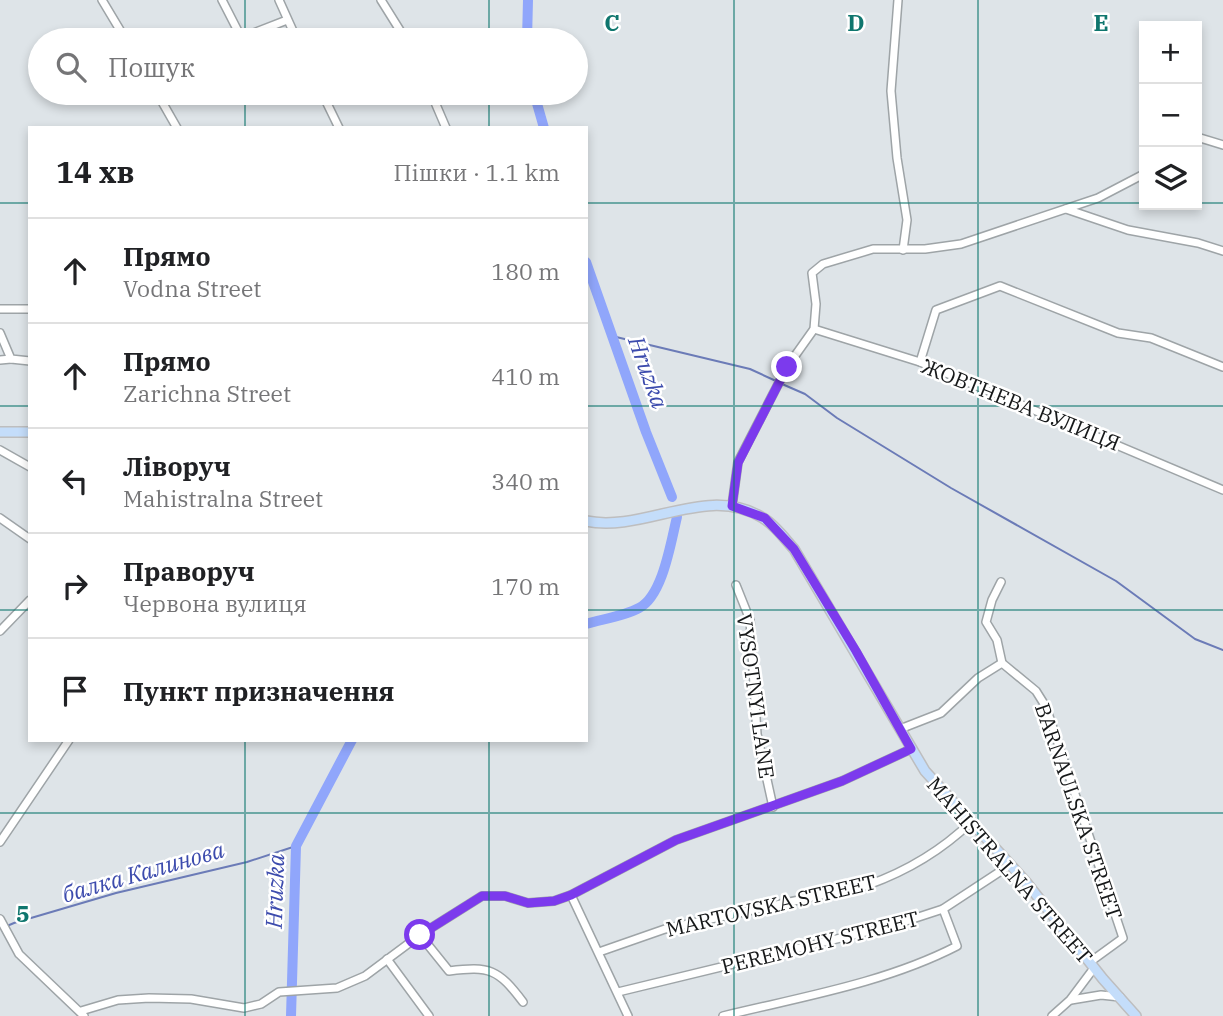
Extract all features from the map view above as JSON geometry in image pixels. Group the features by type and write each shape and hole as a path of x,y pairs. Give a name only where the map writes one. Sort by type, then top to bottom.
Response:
{"main road":[{"path":"0,432 28,432"},
{"name":"MAHISTRALNA STREET","path":"588,521 617,523 694,507 732,506 765,518 794,549 925,771 1010,865 1136,1016"}],"street":[{"path":"102,0 119,28"},
{"path":"222,0 236,28"},
{"path":"279,0 291,28"},
{"path":"381,0 398,28"},
{"path":"898,0 891,91 897,158 907,220 902,250"},
{"path":"266,28 287,20"},
{"path":"164,105 176,126"},
{"path":"328,105 338,126"},
{"path":"436,105 445,126"},
{"path":"1202,139 1223,145"},
{"path":"732,506 738,463 787,367 814,329 816,304 812,273 823,264 873,249 902,250 961,244 1098,198 1139,177"},
{"path":"1065,209 1128,230 1198,243 1223,251"},
{"path":"920,362 936,310 1000,286 1118,333 1151,338 1223,367"},
{"path":"0,309 28,309"},
{"name":"ЖОВТНЕВА ВУЛИЦЯ","path":"814,329 920,362 1223,490"},
{"path":"0,333 11,359"},
{"path":"0,360 28,361"},
{"path":"0,450 28,466"},
{"path":"0,518 28,538"},
{"path":"900,729 941,713 978,678 1002,663 997,640 986,622 992,600 1001,582"},
{"name":"VYSOTNYI LANE","path":"736,585 750,620 757,734 773,807"},
{"path":"0,631 28,602"},
{"name":"BARNAULSKA STREET","path":"1002,663 1036,691 1046,707 1123,937 1092,965"},
{"path":"0,842 68,742"},
{"path":"2,923 19,954 82,1014 118,1000 149,998 191,999 244,1008 261,1004 271,996 290,991 337,988 365,976 420,935 482,896 505,896 528,903 554,901 571,895 676,840 842,781 911,749"},
{"name":"MARTOVSKA STREET","path":"599,952 665,929 868,885 898,874 951,841 971,822"},
{"name":"PEREMOHY STREET","path":"618,992 894,925 943,909 1010,865"},
{"path":"571,895 628,1016"},
{"path":"723,1016 842,988 928,961 957,946 943,909"},
{"path":"420,935 449,971 486,969 500,976 523,1002"},
{"path":"387,959 429,1016"},
{"path":"1052,1016 1070,1000 1092,965"},
{"path":"1070,1000 1101,995 1120,998"}],"waterway":[{"name":"Hruzka","path":"527,28 528,0"},
{"name":"Hruzka","path":"537,105 543,126"},
{"name":"Hruzka","path":"588,268 672,497"},
{"path":"612,336 750,369 776,381"},
{"path":"782,384 805,394 837,418 951,488 1116,581 1195,639 1223,650"},
{"name":"Hruzka","path":"588,623 627,613 647,602 665,567 677,517"},
{"name":"Hruzka","path":"291,1016 296,846 351,742"},
{"name":"балка Калинова","path":"7,926 116,893 247,862 296,846"}],"route":[{"path":"420,935 482,896 505,896 528,903 554,901 571,895 676,840 842,781 911,749 794,549 765,518 732,506 738,463 787,367"}]}
